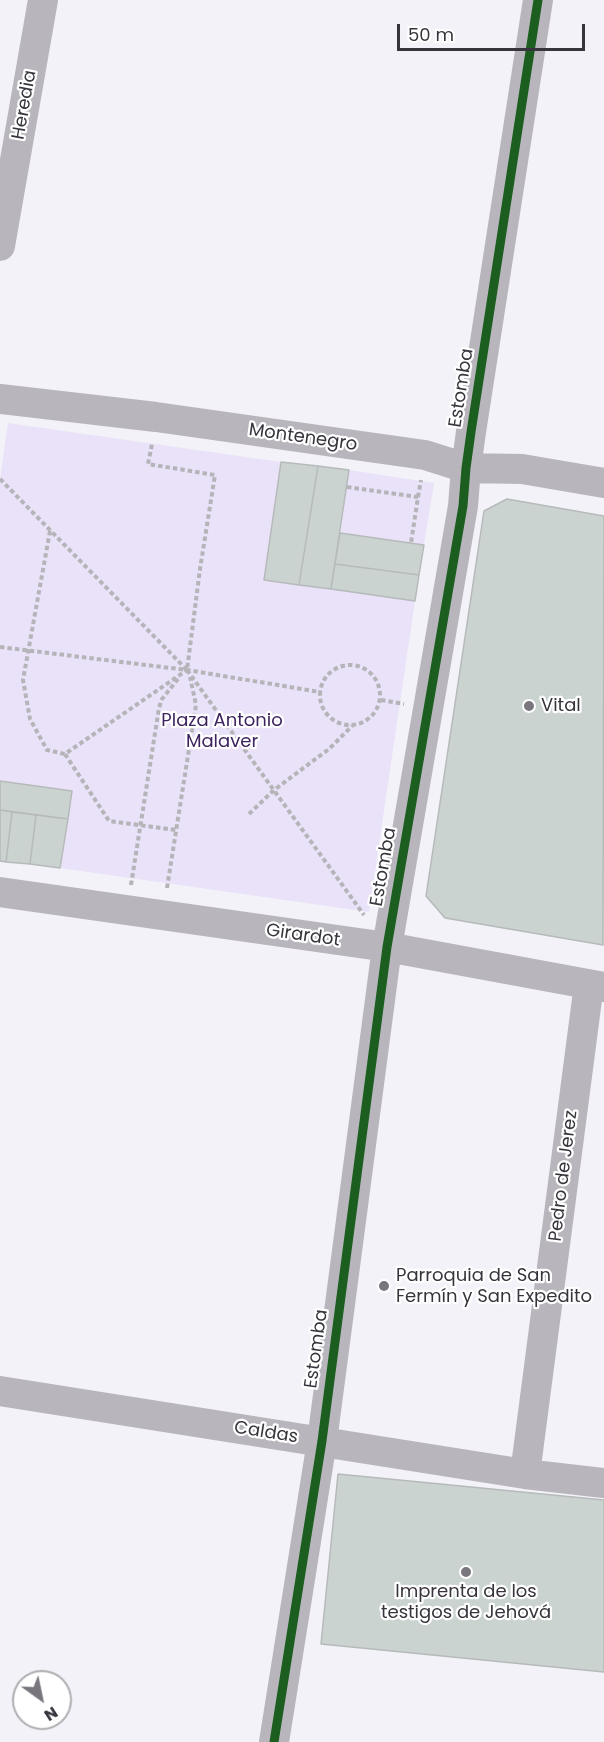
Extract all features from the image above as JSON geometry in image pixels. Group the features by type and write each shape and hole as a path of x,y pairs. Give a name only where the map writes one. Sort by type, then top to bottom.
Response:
{"street":[{"name":"Heredia","path":"0,246 43,0"},
{"name":"Estomba","path":"274,1742 322,1442 387,947 463,506 466,468 538,0"},
{"name":"Montenegro","path":"0,399 156,417 425,455 466,468 522,469 604,483"},
{"name":"Girardot","path":"0,892 387,947 596,986"},
{"name":"Pedro de Jerez","path":"525,1474 596,986"},
{"name":"Caldas","path":"0,1391 525,1474 604,1483"}],"path":[{"path":"156,417 148,464 215,475 187,670 196,705 162,916"},
{"path":"0,479 187,670 387,947"},
{"path":"347,487 418,497 411,543"},
{"path":"50,530 23,680 30,719 46,750 64,754 109,821 176,830"},
{"path":"0,647 187,670 320,692"},
{"path":"352,664 371,672 381,690 381,700 371,718 353,726 343,725 326,714 321,706 320,692 326,677 333,670 342,665 352,664"},
{"path":"64,754 187,670"},
{"path":"126,910 159,708 167,691 187,670"},
{"path":"249,814 274,790 329,749 353,726"}],"green space":[{"name":"Plaza Antonio Malaver","path":"8,423 281,462 265,580 415,601 369,912 60,868 72,791 0,781 0,479"},
{"path":"349,470 434,483 424,545 340,533"}],"building":[{"path":"281,462 318,466 299,585 264,580"},
{"path":"318,466 349,470 331,589 299,585"},
{"name":"Vital","path":"507,499 604,516 603,945 445,918 426,896 484,511"},
{"path":"340,533 424,545 419,575 335,564"},
{"path":"335,564 419,575 415,601 331,589"},
{"path":"0,781 72,791 68,819 0,810"},
{"path":"0,810 12,812 6,862 0,861"},
{"path":"12,812 36,815 30,864 6,862"},
{"path":"36,815 68,819 60,868 30,864"},
{"name":"Imprenta de los testigos de Jehová","path":"338,1474 604,1500 604,1672 321,1644"}],"cycle path":[{"path":"274,1742 322,1441 387,947 463,506 471,432 538,0"}],"place":[{"name":"Vital","path":"529,706"},
{"name":"Parroquia de San Fermín y San Expedito","path":"384,1286"},
{"name":"Imprenta de los testigos de Jehová","path":"466,1572"}]}
